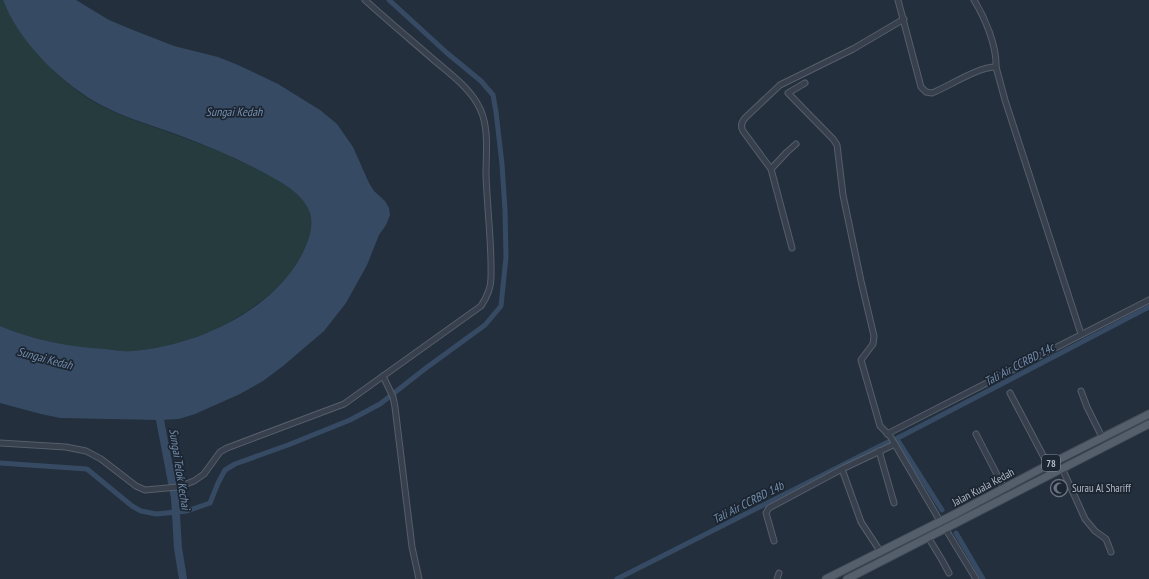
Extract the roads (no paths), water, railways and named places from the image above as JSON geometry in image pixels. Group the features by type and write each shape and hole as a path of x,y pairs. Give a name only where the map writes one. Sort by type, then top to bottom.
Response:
{"main road":[{"name":"Jalan Kuala Kedah","path":"826,579 1149,414"},
{"name":"Jalan Kuala Kedah","path":"847,579 1149,424"}],"street":[{"path":"0,443 80,449 98,457 140,489 145,490 178,487 199,478 220,452 227,448 344,404 481,306 487,297 491,278 486,174 487,141 484,117 478,104 469,92 365,0"},
{"path":"898,0 920,83 926,92 930,94 979,71 996,67"},
{"path":"974,0 983,16 993,44 996,67 1005,100 1082,334"},
{"path":"792,248 771,169 742,128 744,119 780,85 853,49 904,19"},
{"path":"805,83 788,92 837,145 844,195 861,281 874,336 873,344 861,360 880,426 889,435 942,521"},
{"path":"771,169 796,144"},
{"path":"889,435 1149,300"},
{"path":"383,376 393,397 412,547 419,579"},
{"path":"1082,391 1087,407 1102,438"},
{"path":"1010,393 1048,465"},
{"path":"976,434 1004,488"},
{"path":"774,541 766,513 769,508 894,443"},
{"path":"879,451 894,503"},
{"path":"1062,468 1085,519 1095,531 1106,539 1111,552"},
{"path":"842,469 861,522 880,551"},
{"path":"946,528 976,579"},
{"path":"928,537 949,573"},
{"path":"777,579 778,573"}],"water":[{"name":"Sungai Kedah","path":"3,0 76,0 109,20 133,30 174,46 218,57 238,65 278,84 320,110 337,124 353,147 369,183 374,191 385,201 389,208 390,215 386,225 379,235 367,265 346,303 324,331 263,381 240,394 195,414 179,419 60,418 0,403 0,326 51,342 78,347 132,351 175,344 219,328 258,304 290,273 303,253 311,228 310,213 303,200 292,190 268,175 212,148 110,110 71,86 43,60 31,46 10,16"}],"waterway":[{"path":"0,463 87,469 132,506 141,511 156,514 187,511 210,503 225,470 235,464 350,420 380,404 485,325 501,306 506,257 505,210 502,164 493,95 481,81 447,53 389,0"},
{"name":"Tali Air CCRBD 14c","path":"894,440 1149,307"},
{"name":"Sungai Telok Kechai","path":"157,410 175,498 178,548 183,579"},
{"path":"897,439 942,510"},
{"name":"Tali Air CCRBD 14b","path":"617,579 888,442"},
{"path":"956,533 983,579"}],"place":[{"name":"Surau Al Shariff","path":"1059,488"}]}
